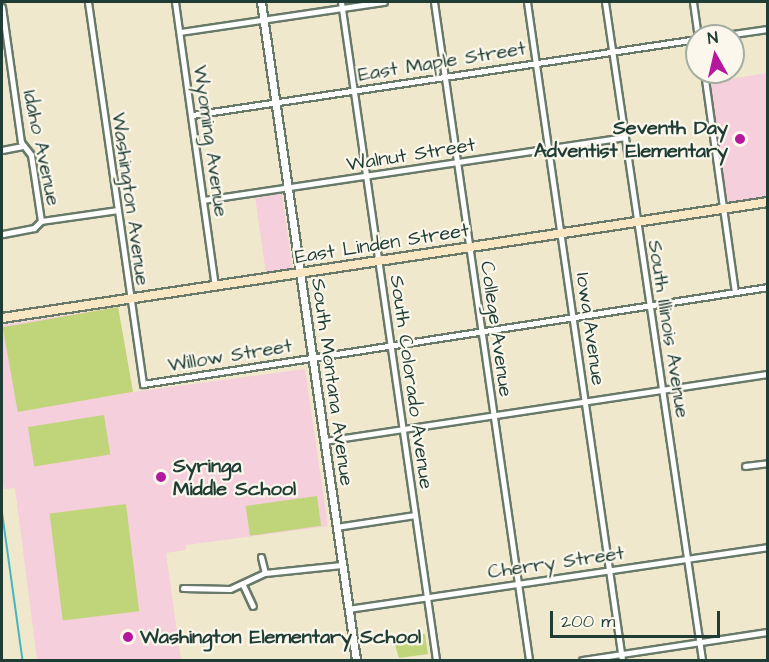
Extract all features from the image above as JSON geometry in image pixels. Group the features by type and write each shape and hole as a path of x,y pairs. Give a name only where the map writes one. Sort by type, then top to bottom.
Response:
{"main road":[{"name":"East Linden Street","path":"2,318 768,202"}],"street":[{"name":"Washington Avenue","path":"88,2 129,300 143,384 159,382"},
{"name":"Wyoming Avenue","path":"175,2 215,285"},
{"name":"South Montana Avenue","path":"261,2 356,660"},
{"path":"180,32 263,20 342,5 384,2"},
{"name":"College Avenue","path":"435,2 529,660"},
{"name":"Iowa Avenue","path":"527,2 622,658"},
{"name":"South Illinois Avenue","path":"605,2 702,660"},
{"path":"693,2 696,24"},
{"name":"South Colorado Avenue","path":"342,5 436,660"},
{"name":"Idaho Avenue","path":"2,7 23,146 31,155 41,223"},
{"path":"745,32 768,29"},
{"name":"East Maple Street","path":"192,115 685,40"},
{"path":"706,84 735,292"},
{"name":"Walnut Street","path":"203,200 624,137"},
{"path":"2,150 23,146"},
{"path":"2,234 41,223 117,210"},
{"name":"Willow Street","path":"159,382 312,359 390,344 768,287"},
{"path":"324,441 768,374"},
{"path":"746,466 768,463"},
{"path":"336,526 415,515"},
{"name":"Cherry Street","path":"348,609 768,547"},
{"path":"261,557 265,573"},
{"path":"183,588 230,589 265,573 342,565"},
{"path":"243,585 253,606"},
{"path":"582,660 622,658 768,632"}],"shaded area":[{"name":"Seventh Day Adventist Elementary","path":"767,73 767,202 725,209 705,84 745,84 745,77"},
{"path":"282,194 293,269 266,273 255,198"},
{"name":"Syringa Middle School","path":"118,307 133,392 305,369 328,526 186,545 186,550 166,553 181,660 37,660 15,488 4,489 2,475 2,325"}],"green space":[{"path":"118,307 133,392 18,412 3,327"},
{"path":"104,415 110,455 34,467 28,427"},
{"path":"317,496 321,526 250,536 246,506"},
{"path":"126,504 139,611 63,621 50,513"},
{"path":"425,634 428,654 399,658 392,635"}],"waterway":[{"path":"2,509 23,660"}],"place":[{"name":"Seventh Day Adventist Elementary","path":"740,139"},
{"name":"Syringa Middle School","path":"161,477"},
{"name":"Washington Elementary School","path":"128,637"}]}
